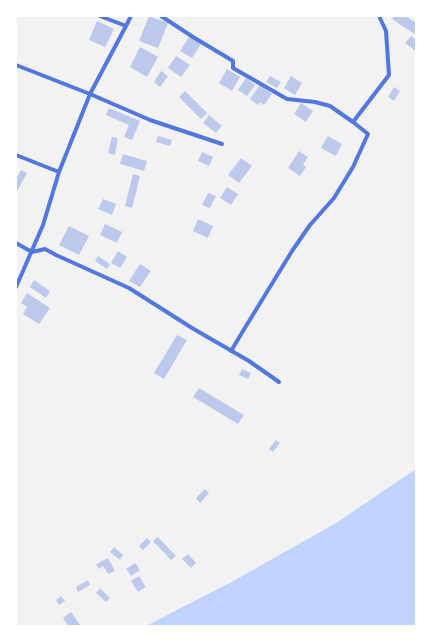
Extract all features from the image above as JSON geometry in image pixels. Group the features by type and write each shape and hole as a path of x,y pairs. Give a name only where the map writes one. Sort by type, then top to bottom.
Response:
{"street":[{"path":"100,16 126,26"},
{"path":"16,287 43,225 59,172 90,94 131,16"},
{"path":"161,16 233,61 233,68 287,98 330,106 368,134 354,167 334,198 310,225 292,251 231,351"},
{"path":"353,122 389,75 386,30 379,16"},
{"path":"16,65 90,94 150,120 222,144"},
{"path":"16,154 59,172"},
{"path":"16,243 32,252 45,249 129,288 264,371 279,382"}],"water":[{"path":"416,469 416,626 146,626 237,579 336,523"}],"building":[{"path":"149,16 168,23 158,48 139,41"},
{"path":"394,16 405,16 416,23 416,35 392,19"},
{"path":"97,21 114,29 105,47 89,40"},
{"path":"411,36 416,40 416,51 405,43"},
{"path":"189,37 201,44 192,58 180,51"},
{"path":"140,47 158,57 147,77 130,67"},
{"path":"176,56 190,65 181,77 168,68"},
{"path":"227,69 240,77 232,91 219,83"},
{"path":"161,71 168,76 160,87 154,82"},
{"path":"270,76 281,82 277,88 266,82"},
{"path":"291,76 302,83 295,95 284,88"},
{"path":"246,78 255,85 247,96 238,90"},
{"path":"260,85 272,94 264,105 260,102 258,105 250,99"},
{"path":"394,87 400,91 394,101 388,97"},
{"path":"185,91 207,113 201,119 179,97"},
{"path":"301,103 313,111 306,122 294,114"},
{"path":"109,108 140,121 132,140 124,137 129,125 106,115"},
{"path":"209,115 222,126 216,133 203,123"},
{"path":"158,136 172,140 170,146 156,142"},
{"path":"328,136 342,144 336,156 321,148"},
{"path":"112,137 118,138 115,155 108,153"},
{"path":"299,151 308,157 303,165 306,167 300,176 288,168"},
{"path":"202,152 213,157 209,166 198,161"},
{"path":"123,154 147,161 144,171 120,164"},
{"path":"241,158 252,166 239,183 228,175"},
{"path":"21,170 27,173 16,193 16,179"},
{"path":"133,174 140,176 132,208 125,206"},
{"path":"227,187 238,194 231,205 220,198"},
{"path":"208,193 216,196 210,208 202,205"},
{"path":"103,199 116,204 112,215 98,209"},
{"path":"198,219 213,226 208,238 193,231"},
{"path":"105,224 122,232 117,243 100,235"},
{"path":"69,226 89,236 79,255 59,245"},
{"path":"118,251 127,257 120,268 111,263"},
{"path":"98,256 110,264 107,269 95,261"},
{"path":"140,264 151,271 140,287 129,281"},
{"path":"34,280 50,291 46,298 30,287"},
{"path":"27,293 50,308 39,324 23,314 27,307 21,303"},
{"path":"177,335 187,340 164,379 154,373"},
{"path":"242,369 251,373 248,379 239,375"},
{"path":"199,388 244,415 238,424 193,397"},
{"path":"276,440 280,443 273,452 269,449"},
{"path":"205,489 209,493 200,503 196,498"},
{"path":"158,537 176,556 171,560 153,541"},
{"path":"147,538 151,542 143,550 139,546"},
{"path":"114,547 123,555 120,560 110,552"},
{"path":"188,554 196,563 191,568 182,559"},
{"path":"108,558 115,571 108,574 103,566 99,569 96,564"},
{"path":"135,563 140,570 131,576 126,569"},
{"path":"139,576 146,587 138,592 131,581"},
{"path":"88,580 90,585 78,592 76,587"},
{"path":"100,588 110,598 106,602 96,593"},
{"path":"61,596 65,601 59,605 56,600"},
{"path":"71,612 80,625 79,626 68,626 63,618"}]}
